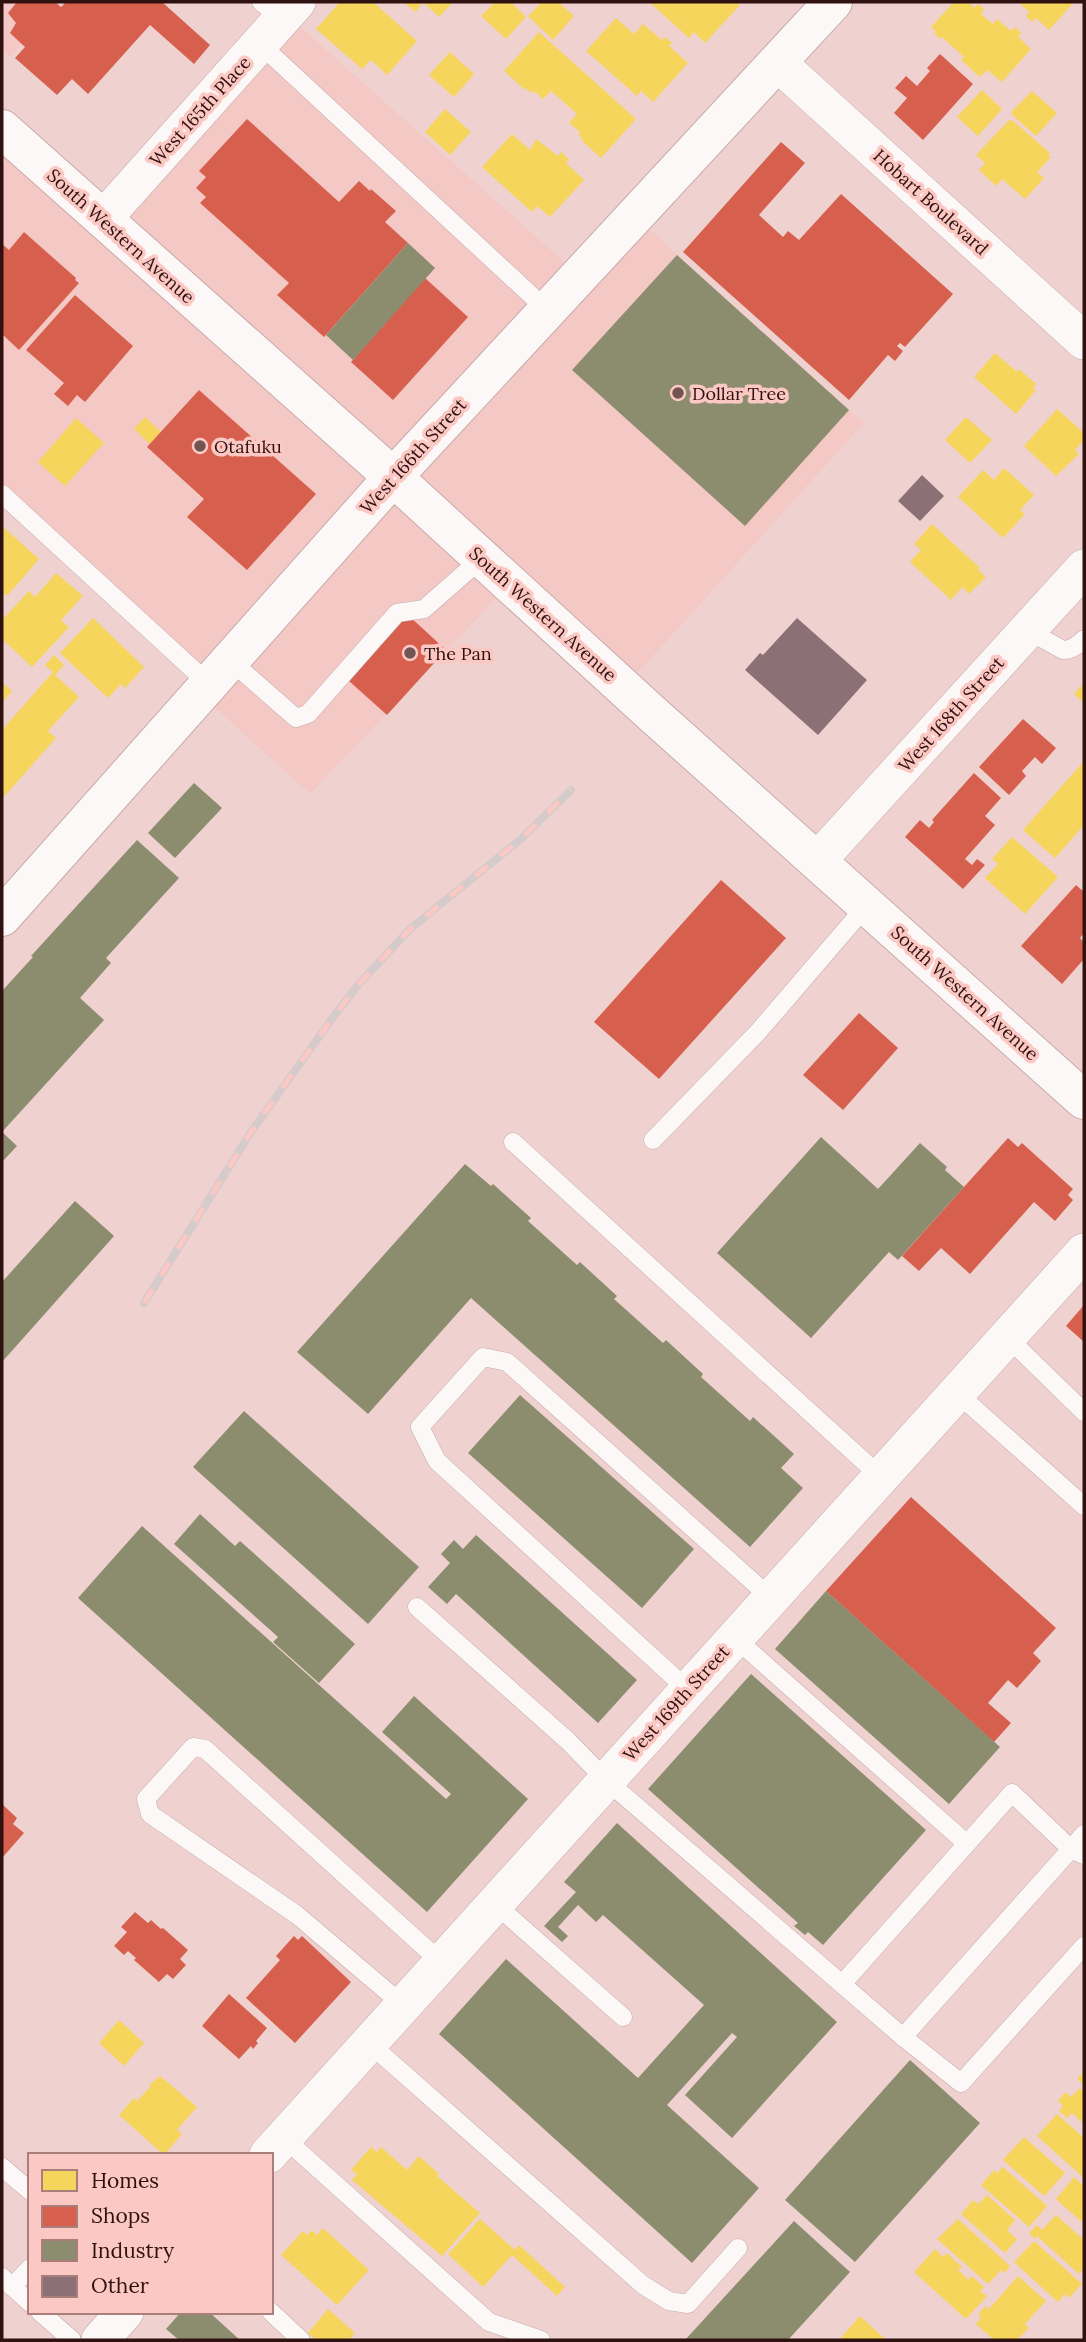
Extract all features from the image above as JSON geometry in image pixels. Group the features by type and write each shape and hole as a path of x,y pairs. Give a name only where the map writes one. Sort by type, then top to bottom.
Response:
{"main road":[{"name":"West 166th Street","path":"3,913 393,477 833,2"},
{"name":"South Western Avenue","path":"2,129 393,477 648,710 1084,1100"}],"street":[{"name":"West 165th Place","path":"103,219 275,17"},
{"name":"Hobart Boulevard","path":"778,63 1084,341"},
{"name":"West 168th Street","path":"818,860 1027,630 1082,576"},
{"name":"West 169th Street","path":"276,2146 1084,1252"},
{"path":"100,2340 123,2314"}],"lane":[{"path":"275,17 548,310"},
{"path":"2,494 220,673 296,718 308,714 397,613 424,609 482,558"},
{"path":"1027,630 1063,650 1079,645 1084,639"},
{"path":"653,1140 758,1032 867,905"},
{"path":"513,1142 881,1477"},
{"path":"1007,1337 1084,1412"},
{"path":"688,1690 437,1461 420,1427 465,1377 484,1356 507,1363 771,1598"},
{"path":"957,1393 1084,1506"},
{"path":"417,1607 568,1741 607,1780 903,2037 961,2083 1084,1946"},
{"path":"735,1638 966,1843"},
{"path":"403,2005 297,1914 150,1814 146,1799 193,1747 205,1749 442,1963"},
{"path":"843,1983 1012,1793 1078,1852"},
{"path":"903,2037 1078,1852 1084,1834"},
{"path":"495,1904 622,2017"},
{"path":"369,2043 643,2285 668,2301 688,2304 738,2248"},
{"path":"276,2146 489,2322 541,2340"},
{"path":"2,2167 28,2189"},
{"path":"28,2269 7,2282 28,2301"},
{"path":"42,2314 72,2340"},
{"path":"273,2314 302,2340"}],"shaded area":[{"path":"2,2 60,2 10,57 2,49"},
{"path":"286,14 580,276 636,215 864,423 624,688 510,584 310,794 201,695 209,685 2,494 2,129 103,219"}],"building: Homes":[{"path":"340,2 373,2 417,41 387,75 371,60 362,69 316,29"},
{"path":"403,2 422,2 416,12"},
{"path":"423,2 453,2 439,17"},
{"path":"495,2 511,2 526,17 506,39 481,16"},
{"path":"542,2 558,2 574,16 553,40 528,16"},
{"path":"649,2 736,2 740,5 705,43 694,32 689,38"},
{"path":"954,2 968,2 975,8 978,4 984,9 981,14 993,24 997,19 1011,31 1015,27 1021,33 1018,37 1031,49 1002,82 987,70 980,77 961,60 964,57 934,33 936,32 931,27"},
{"path":"1018,2 1074,2 1049,30 1036,18 1032,22 1026,16 1029,12"},
{"path":"616,18 634,34 643,24 662,40 665,37 672,43 669,46 688,63 653,102 641,91 637,96 586,51"},
{"path":"539,32 636,119 601,158 581,140 578,134 580,132 569,123 577,114 551,91 543,99 534,91 531,93 526,88 525,90 504,71"},
{"path":"450,52 474,74 454,97 429,75"},
{"path":"982,90 1002,109 978,136 957,117"},
{"path":"1032,91 1057,113 1036,136 1012,115 1012,111"},
{"path":"445,109 471,132 450,155 425,132"},
{"path":"1009,120 1050,153 1048,155 1051,157 1037,172 1044,178 1025,199 1002,179 996,186 979,170 985,163 976,155"},
{"path":"512,134 530,150 536,139 558,156 561,152 569,159 566,163 584,180 550,217 537,206 532,212 482,167"},
{"path":"995,353 1036,384 1033,388 1036,390 1016,414 974,377"},
{"path":"1057,409 1084,433 1084,440 1075,450 1079,454 1056,476 1024,446"},
{"path":"145,417 161,432 150,444 134,429"},
{"path":"966,417 992,440 970,463 945,440"},
{"path":"76,418 104,443 65,486 38,462"},
{"path":"1004,468 1034,495 1020,510 1025,514 1003,538 958,497 983,470 994,480"},
{"path":"932,524 980,568 978,570 986,577 969,594 962,587 951,600 910,562 921,550 914,544"},
{"path":"2,526 39,559 7,596 2,591"},
{"path":"56,573 83,596 61,620 69,627 32,667 2,639 2,620 29,591 35,597"},
{"path":"93,618 144,667 125,688 121,684 108,698 60,653"},
{"path":"54,655 64,665 55,675 79,697 48,731 56,738 2,799 2,730 53,672 45,665"},
{"path":"2,682 12,691 2,703"},
{"path":"1084,683 1084,703 1074,694"},
{"path":"1084,761 1084,825 1055,858 1023,830"},
{"path":"1012,837 1058,877 1025,914 985,878 998,864 992,859"},
{"path":"119,2020 144,2043 124,2066 99,2043"},
{"path":"1084,2071 1084,2085 1077,2079"},
{"path":"160,2076 197,2107 177,2130 182,2134 166,2153 162,2153 119,2115 134,2098 137,2101 151,2086 149,2085"},
{"path":"1080,2088 1084,2092 1084,2124 1072,2113 1067,2118 1059,2111 1063,2106 1058,2101 1065,2092 1071,2097"},
{"path":"1057,2114 1084,2138 1084,2178 1037,2136"},
{"path":"1024,2137 1065,2173 1044,2196 1003,2160"},
{"path":"371,2147 377,2152 381,2147 407,2170 419,2156 439,2174 437,2176 480,2213 442,2256 352,2180 357,2174 351,2170"},
{"path":"1003,2167 1047,2206 1029,2227 981,2185 994,2170 997,2173"},
{"path":"1074,2177 1084,2186 1084,2224 1056,2199"},
{"path":"987,2195 1015,2220 1007,2230 1017,2239 1005,2253 961,2214 973,2200 978,2204"},
{"path":"1056,2215 1084,2240 1084,2268 1079,2274 1037,2236 1035,2239 1029,2233 1037,2225 1042,2230"},
{"path":"480,2219 515,2250 519,2245 565,2287 557,2296 512,2255 483,2287 448,2254"},
{"path":"958,2219 1010,2266 1004,2273 1001,2270 988,2284 937,2239"},
{"path":"323,2228 369,2270 337,2305 281,2255 303,2231 307,2235 312,2230 317,2235"},
{"path":"1034,2241 1082,2284 1069,2298 1065,2294 1058,2302 1014,2262"},
{"path":"935,2249 943,2257 947,2253 962,2267 958,2270 969,2280 972,2276 984,2287 980,2291 987,2296 966,2319 914,2272"},
{"path":"1018,2276 1046,2301 1025,2324 1029,2328 1017,2340 994,2340 976,2324 981,2317 978,2314 986,2306 989,2309"},
{"path":"328,2309 355,2333 349,2340 316,2340 308,2333"},
{"path":"860,2316 886,2340 839,2340"}],"building: Shops":[{"path":"17,2 55,2 61,7 66,2 162,2 210,45 194,64 150,25 88,94 72,79 57,95 15,58 25,47 10,33 16,23 8,13"},
{"path":"940,54 973,84 923,140 894,113 907,98 895,88 906,76 917,86 930,71 927,68"},
{"path":"247,119 339,202 359,181 370,191 371,189 396,211 385,222 408,243 324,337 277,295 289,283 200,203 206,197 196,188 206,177 199,171"},
{"path":"781,142 805,163 759,215 783,237 788,231 799,240 841,194 953,294 905,347 900,343 897,346 903,351 895,361 888,355 849,400 683,252"},
{"path":"24,232 79,283 19,350 2,334 2,244 9,250"},
{"path":"425,278 468,317 393,400 351,362"},
{"path":"75,295 133,346 85,402 77,395 68,406 54,394 64,383 26,350"},
{"path":"199,390 316,494 247,570 187,517 204,499 147,447"},
{"path":"408,615 446,650 387,715 349,681"},
{"path":"1023,719 1056,748 1042,764 1035,757 1022,771 1026,776 1009,795 979,767"},
{"path":"974,773 1001,798 985,816 995,825 965,859 972,865 977,859 985,865 963,889 905,837 920,820 929,828 934,822 932,820"},
{"path":"721,880 786,938 659,1079 594,1022"},
{"path":"1076,885 1084,892 1084,933 1080,938 1084,942 1084,959 1062,984 1021,946"},
{"path":"859,1013 898,1048 843,1110 803,1075"},
{"path":"1008,1138 1018,1147 1022,1143 1073,1189 1068,1195 1073,1200 1055,1221 1034,1202 970,1274 941,1248 919,1271 902,1256"},
{"path":"1084,1305 1084,1342 1066,1326"},
{"path":"911,1497 1056,1628 1033,1653 1041,1661 1017,1688 1008,1680 988,1703 1011,1723 994,1742 826,1591"},
{"path":"2,1804 17,1818 13,1824 24,1833 2,1858"},
{"path":"135,1912 148,1923 151,1920 163,1928 188,1950 180,1959 186,1965 173,1979 167,1974 159,1982 134,1960 136,1958 128,1951 124,1955 114,1946 127,1932 121,1927"},
{"path":"294,1936 298,1940 302,1936 351,1982 295,2043 246,1998 280,1960 276,1956"},
{"path":"229,1994 267,2028 253,2049 251,2046 239,2059 202,2026"}],"building: Industry":[{"path":"408,243 435,268 353,360 326,335"},
{"path":"677,255 849,410 745,526 572,370"},
{"path":"194,783 222,808 175,858 148,833"},
{"path":"137,840 179,878 106,958 111,963 80,998 104,1020 2,1132 2,991"},
{"path":"2,1132 17,1146 2,1162"},
{"path":"821,1137 878,1189 920,1143 947,1167 945,1170 964,1187 898,1260 889,1252 811,1338 717,1253"},
{"path":"465,1164 491,1186 493,1184 531,1218 528,1221 577,1265 580,1262 617,1296 614,1299 663,1343 666,1340 703,1374 701,1377 750,1421 753,1417 794,1454 781,1468 803,1488 750,1547 471,1298 368,1414 297,1352"},
{"path":"75,1201 114,1236 2,1362 2,1282"},
{"path":"520,1395 694,1549 642,1608 468,1453"},
{"path":"244,1411 419,1567 368,1624 193,1467"},
{"path":"200,1514 235,1546 240,1541 355,1644 319,1683 273,1642 278,1637 174,1544"},
{"path":"142,1526 446,1799 451,1794 382,1732 414,1696 528,1799 427,1912 78,1598"},
{"path":"476,1535 637,1680 598,1723 456,1594 447,1604 428,1587 450,1563 441,1554 454,1540 463,1549"},
{"path":"826,1591 1000,1747 949,1804 775,1649"},
{"path":"751,1674 926,1830 823,1945 808,1932 805,1935 794,1926 798,1923 648,1789"},
{"path":"617,1823 837,2022 732,2138 685,2095 737,2037 732,2033 667,2105 759,2188 692,2263 439,2034 506,1959 638,2078 704,2005 603,1915 596,1922 578,1905 558,1927 568,1936 562,1942 544,1926 576,1892 564,1882"},
{"path":"910,2060 980,2123 855,2262 785,2200"},
{"path":"794,2221 850,2272 788,2340 685,2340"},
{"path":"179,2314 211,2314 240,2340 179,2340 166,2329"}],"building: Other":[{"path":"922,475 944,496 920,521 898,501"},
{"path":"797,618 867,680 818,735 745,670 760,653 763,655"}],"railway":[{"path":"144,1303 251,1132 358,985 411,928 521,839 571,790"}],"place":[{"name":"Dollar Tree","path":"678,393"},
{"name":"Otafuku","path":"200,446"},
{"name":"The Pan","path":"410,653"}]}
